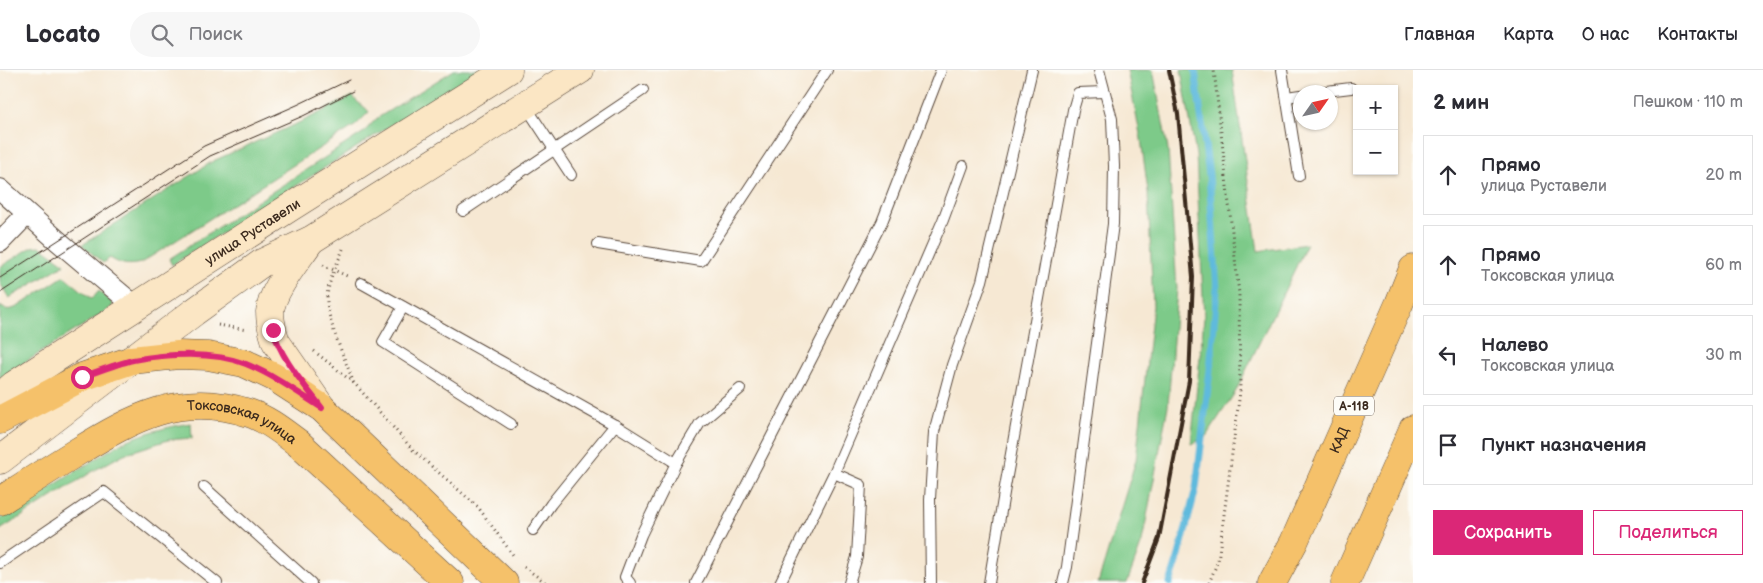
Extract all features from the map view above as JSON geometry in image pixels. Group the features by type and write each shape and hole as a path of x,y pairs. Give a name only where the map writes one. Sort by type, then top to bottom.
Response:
{"main road":[{"name":"улица Руставели","path":"0,397 14,385 135,306 508,70"},
{"path":"322,408 276,342 270,310 278,288 315,252 526,104 580,70"},
{"path":"0,460 194,312 262,263 315,252"},
{"name":"КАД","path":"1272,583 1294,542 1413,269"},
{"path":"0,420 82,377 132,360 178,355 201,356 244,363 274,377 322,408 504,583"},
{"name":"Токсовская улица","path":"0,500 103,436 135,419 160,410 181,407 202,405 226,407 251,414 276,427 298,443 450,583"},
{"path":"1348,577 1413,429"}],"street":[{"path":"0,189 135,306"},
{"path":"0,242 27,214"}],"lane":[{"path":"598,244 702,261 827,70"},
{"path":"696,583 882,222 941,70"},
{"path":"931,583 930,498 934,432 952,365 982,281 1032,70"},
{"path":"1063,583 1067,567 1113,224 1114,166 1112,119 1099,70"},
{"path":"1282,70 1299,176"},
{"path":"1338,90 1350,88"},
{"path":"463,211 643,90"},
{"path":"989,583 1073,110 1078,93 1104,92"},
{"path":"1287,97 1293,96"},
{"path":"526,104 571,175"},
{"path":"780,583 834,473 943,220 963,166"},
{"path":"361,283 615,425 676,463"},
{"path":"403,307 383,342 511,424"},
{"path":"630,583 625,577 641,535 676,463 700,424 740,389"},
{"path":"533,530 551,504 615,425"},
{"path":"834,473 862,485 857,557 849,583"},
{"path":"204,487 311,583"},
{"path":"0,562 104,492 217,583"}],"path":[{"path":"1209,583 1218,561 1240,392 1239,294 1214,70"},
{"path":"343,249 335,269 327,301 334,329 355,384"},
{"path":"315,252 335,269 350,277"},
{"path":"209,324 255,331"},
{"path":"308,346 355,384 413,450 478,507 518,562 546,583"}],"green space":[{"path":"454,70 478,70 172,265 169,259 364,132 376,119"},
{"path":"1127,70 1153,70 1168,149 1177,289 1168,406 1142,542 1127,583 1098,583 1136,460 1153,306 1148,192 1141,139"},
{"path":"1181,70 1232,70 1258,251 1307,244 1236,391 1205,438 1191,444 1204,318 1196,155"},
{"path":"353,96 369,112 356,125 141,263 125,264 110,258 103,263 82,245 213,161 305,120"},
{"path":"40,246 65,264 9,298 0,283 0,267 32,247"},
{"path":"64,276 92,299 99,291 113,305 0,378 0,306 5,309 11,309 19,306"},
{"path":"191,423 192,438 168,440 124,454 95,470 0,530 0,519 121,443 155,431"}],"waterway":[{"path":"1170,583 1196,488 1210,370 1217,289 1209,175 1195,70"}],"tram line":[{"path":"0,278 204,146 349,80"},
{"path":"0,293 210,156 303,116 353,91"}],"railway":[{"path":"1142,583 1159,538 1189,381 1193,277 1178,114 1169,70"}],"route":[{"path":"82,377 132,360 178,355 208,356 244,363 274,377 322,408 282,353 276,342 273,330"}]}
